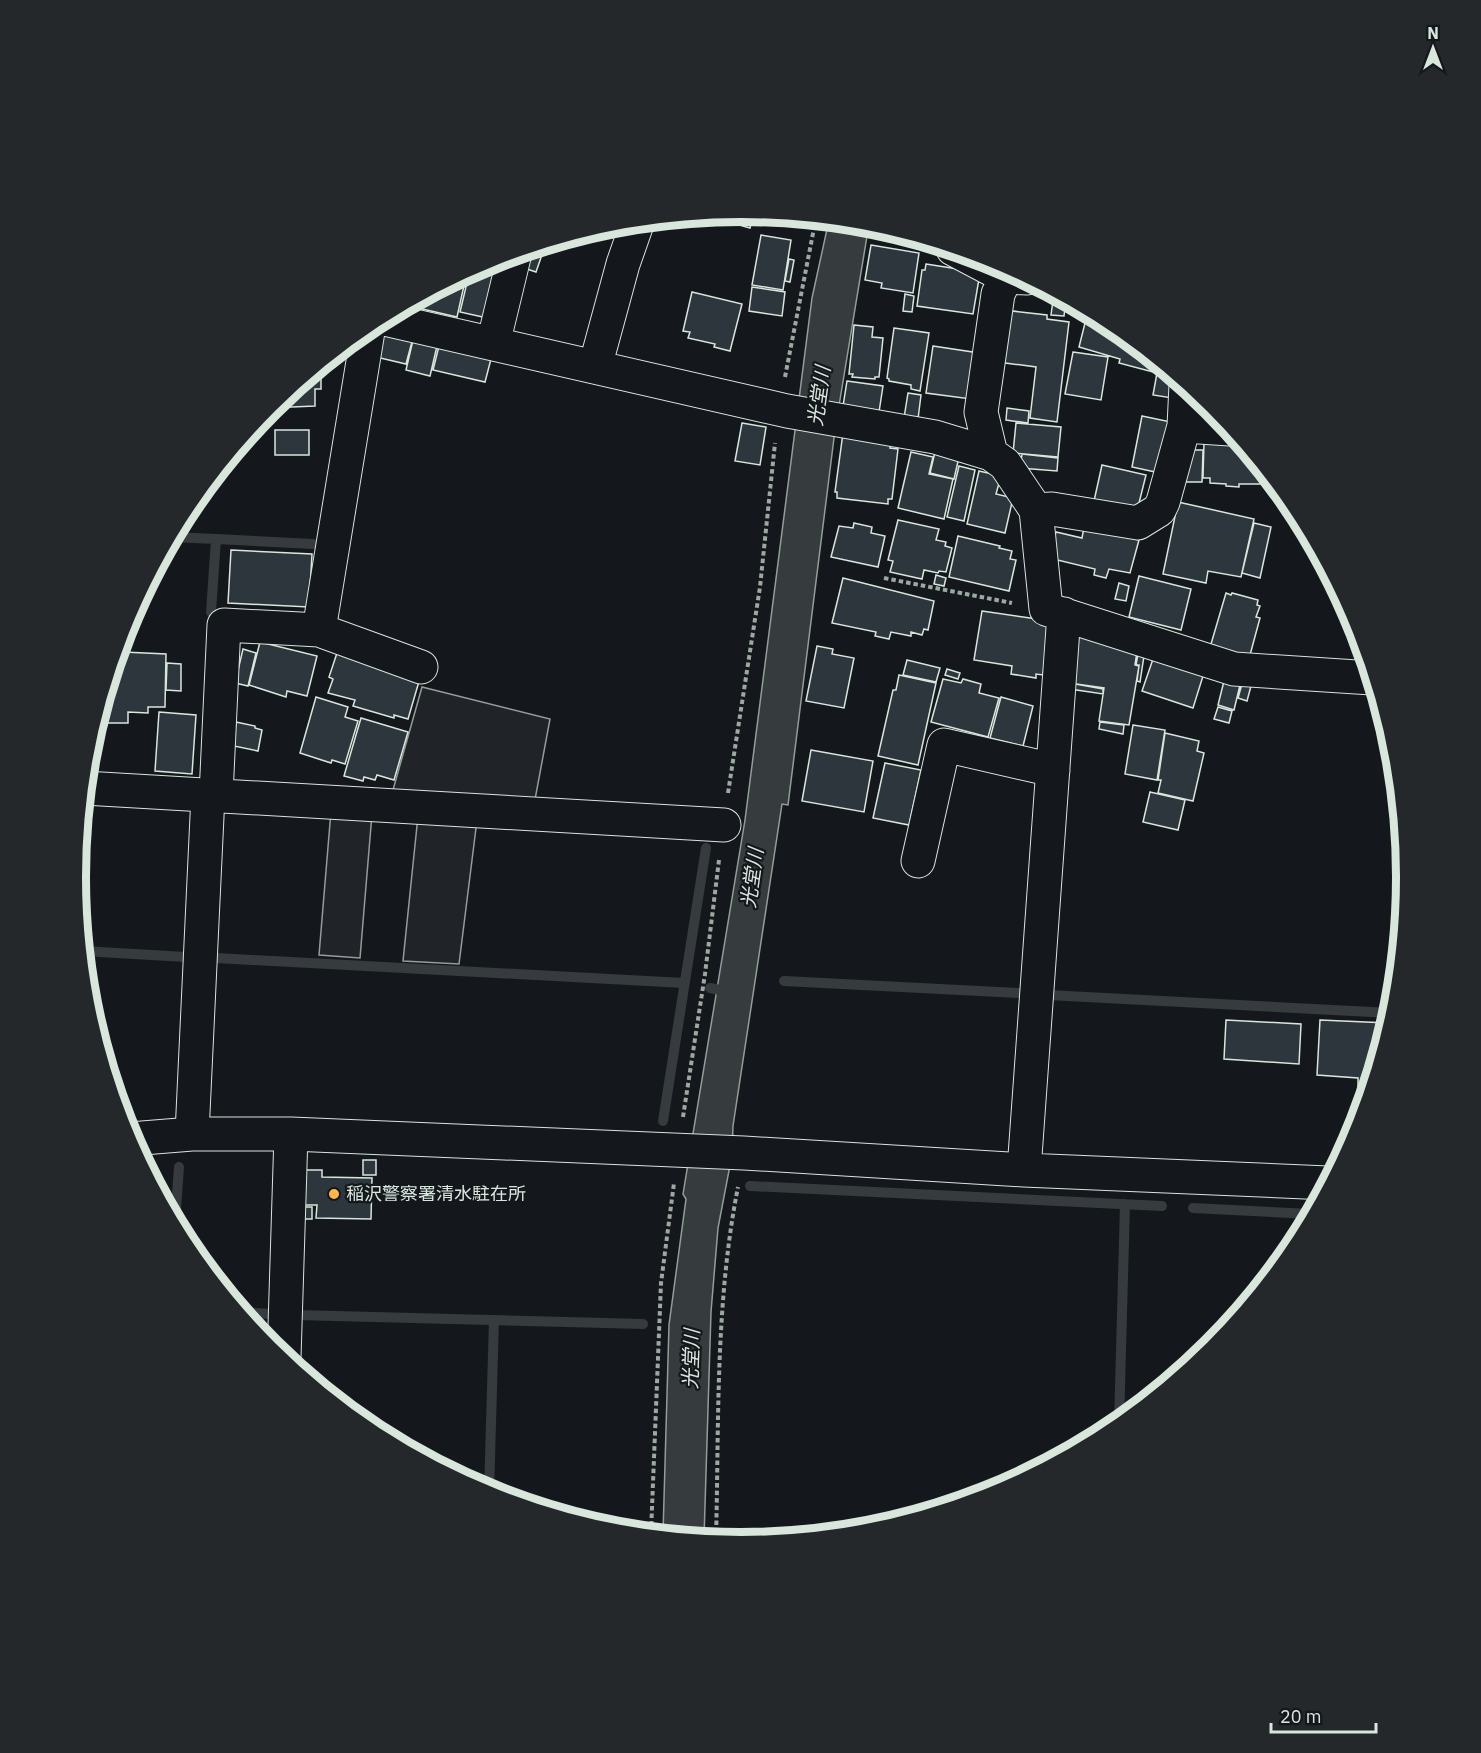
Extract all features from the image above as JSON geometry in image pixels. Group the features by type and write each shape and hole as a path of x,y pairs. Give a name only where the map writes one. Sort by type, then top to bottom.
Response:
{"street":[{"path":"595,367 622,264 634,230"},
{"path":"493,344 513,262"},
{"path":"991,454 981,412 998,294 1013,281"},
{"path":"394,321 783,410 935,437 991,454 1005,464 1036,510 1055,612 1053,770 1024,1170"},
{"path":"319,630 367,339"},
{"path":"1036,510 1052,509 1138,523 1159,510 1184,426 1185,396"},
{"path":"1184,426 1218,428"},
{"path":"1055,612 1234,669 1364,678"},
{"path":"192,1134 224,626 319,630 421,667"},
{"path":"918,861 945,745 1053,770"},
{"path":"91,788 724,825"},
{"path":"140,1138 192,1134 291,1134 744,1153 1024,1170 1319,1183"},
{"path":"284,1347 291,1134"}],"path":[{"path":"651,1525 661,1282 667,1229 760,588 783,410 815,226"},
{"path":"884,578 1055,612"},
{"path":"716,1531 721,1332 728,1254 744,1153"}],"shaded area":[{"path":"422,687 550,719 534,805 391,797"},
{"path":"331,811 372,814 360,958 319,955"},
{"path":"418,816 477,820 459,964 403,961"}],"water":[{"name":"光堂川","path":"827,227 867,234 835,430 788,805 782,804 733,1126 732,1155 718,1228 711,1312 704,1530 663,1527 669,1325 686,1199 683,1194 745,820 812,298"}],"building":[{"path":"727,222 752,222 750,228"},
{"path":"761,235 791,240 783,290 752,285"},
{"path":"871,245 919,253 913,293 881,288 882,283 865,280"},
{"path":"543,252 536,272 518,266 520,260"},
{"path":"789,259 794,260 790,282 785,281"},
{"path":"926,264 977,272 979,279 973,314 917,306 922,270 925,270"},
{"path":"499,267 492,319 460,312 467,281"},
{"path":"465,283 457,317 418,308 418,306"},
{"path":"752,287 785,292 782,316 749,311"},
{"path":"692,292 742,304 730,351 714,347 715,344 688,338 690,332 683,331"},
{"path":"905,294 914,296 912,312 903,311"},
{"path":"1053,301 1065,307 1064,316 1051,315"},
{"path":"1004,310 1047,315 1047,319 1069,322 1057,422 1030,418 1036,367 998,362"},
{"path":"1086,320 1139,357 1172,384 1172,398 1153,395 1157,373 1119,363 1120,359 1079,347"},
{"path":"854,325 873,327 872,337 883,338 879,377 875,379 852,377 853,374 849,374"},
{"path":"894,328 929,333 920,391 911,389 911,385 889,381 887,378"},
{"path":"383,330 413,338 406,364 376,357"},
{"path":"413,340 437,346 430,376 406,370"},
{"path":"439,346 491,359 485,382 433,370"},
{"path":"933,346 979,353 971,399 926,393"},
{"path":"1073,352 1108,357 1101,400 1065,394"},
{"path":"321,374 321,389 315,389 315,406 283,407"},
{"path":"847,381 883,386 879,412 843,406"},
{"path":"908,393 921,395 918,419 904,418"},
{"path":"1007,408 1029,411 1028,423 1006,420"},
{"path":"1142,416 1171,422 1160,473 1132,467"},
{"path":"742,423 766,427 760,465 735,461"},
{"path":"1016,423 1061,427 1058,457 1013,453"},
{"path":"275,430 309,430 309,455 275,455"},
{"path":"843,433 891,443 890,448 898,449 892,499 888,499 888,504 837,498 837,492 835,492"},
{"path":"1204,442 1231,443 1260,478 1261,484 1226,486 1226,484 1210,483 1210,478 1203,478"},
{"path":"1193,450 1203,450 1202,482 1184,482"},
{"path":"911,452 933,457 929,474 953,479 944,519 898,508"},
{"path":"935,452 959,457 954,479 930,473"},
{"path":"1022,454 1058,458 1057,471 1020,468"},
{"path":"1102,465 1146,475 1137,511 1094,501"},
{"path":"959,466 975,470 964,521 947,517"},
{"path":"979,471 1001,476 996,494 1013,498 1005,533 967,524"},
{"path":"1178,502 1254,519 1241,577 1208,571 1206,583 1163,574"},
{"path":"898,520 939,529 936,540 946,542 945,546 952,548 946,572 924,570 922,579 890,572 893,561 888,560"},
{"path":"854,523 872,527 871,533 885,536 878,567 831,557 839,526 853,528"},
{"path":"1254,523 1271,527 1260,578 1242,573"},
{"path":"1084,527 1139,540 1130,573 1109,569 1106,578 1094,575 1095,569 1049,558 1056,532 1082,538"},
{"path":"958,536 1012,551 1010,559 1016,560 1009,591 949,577"},
{"path":"231,550 312,554 309,607 228,603"},
{"path":"936,575 946,578 944,586 934,584"},
{"path":"1139,576 1191,589 1181,630 1129,617"},
{"path":"843,578 934,601 928,630 924,629 922,635 911,632 911,636 891,632 889,639 875,636 876,632 832,623"},
{"path":"1119,583 1129,586 1126,601 1115,599"},
{"path":"1226,593 1258,600 1257,605 1260,606 1256,617 1260,618 1250,655 1242,653 1242,656 1215,649 1216,646 1211,644"},
{"path":"982,611 1051,621 1043,675 1036,674 1036,678 1011,674 1012,666 974,660"},
{"path":"1076,635 1138,645 1135,665 1139,666 1129,725 1099,721 1104,688 1069,683"},
{"path":"260,642 317,656 307,696 287,691 286,697 249,685"},
{"path":"817,646 833,649 832,654 854,658 844,708 806,701"},
{"path":"1139,648 1145,649 1140,682 1137,681 1139,665 1136,665"},
{"path":"243,649 256,653 248,686 235,683"},
{"path":"125,652 166,654 165,707 148,707 148,713 128,712 128,723 104,723"},
{"path":"337,653 420,678 408,719 394,715 394,718 353,706 355,700 328,693 333,679 329,677"},
{"path":"1153,659 1203,676 1193,708 1142,691"},
{"path":"907,660 940,668 936,682 903,675"},
{"path":"167,663 181,664 181,691 166,690"},
{"path":"947,669 960,673 958,679 945,675"},
{"path":"899,675 936,683 918,765 878,756 893,690 896,690"},
{"path":"1225,677 1241,681 1234,710 1218,705"},
{"path":"943,679 961,683 963,679 981,684 979,693 999,698 988,737 931,722"},
{"path":"1070,683 1103,689 1103,694 1070,689"},
{"path":"1242,684 1251,686 1247,701 1238,698"},
{"path":"316,697 348,707 345,717 358,721 345,764 332,760 331,763 300,753"},
{"path":"1001,697 1033,706 1023,746 990,738"},
{"path":"1218,707 1232,711 1229,723 1214,719"},
{"path":"159,712 196,715 192,774 155,771"},
{"path":"361,718 408,732 394,780 377,775 375,780 364,777 363,781 344,776"},
{"path":"236,722 262,730 258,751 229,745"},
{"path":"1100,722 1124,725 1123,734 1099,729"},
{"path":"1133,725 1165,730 1157,780 1125,774"},
{"path":"1165,733 1199,741 1197,751 1204,753 1193,801 1158,793"},
{"path":"811,750 873,761 864,812 802,801"},
{"path":"885,763 921,770 909,825 873,818"},
{"path":"1150,792 1185,800 1178,830 1143,822"},
{"path":"1226,1020 1301,1024 1299,1064 1224,1059"},
{"path":"1320,1020 1379,1023 1361,1087 1358,1087 1358,1078 1317,1075"},
{"path":"363,1160 376,1160 376,1175 363,1175"},
{"path":"302,1170 322,1170 322,1177 372,1178 371,1219 316,1218 317,1205 301,1205"},
{"path":"300,1207 312,1207 312,1219 300,1219"}],"waterway":[{"path":"180,537 216,539 211,612"},
{"path":"216,539 313,544"},
{"path":"663,1121 706,848"},
{"path":"90,951 186,957"},
{"path":"216,958 684,983"},
{"path":"784,981 1019,993"},
{"path":"710,988 730,992"},
{"path":"1048,995 1381,1012"},
{"path":"176,1209 179,1167"},
{"path":"750,1186 1162,1206"},
{"path":"1119,1410 1125,1204"},
{"path":"1193,1208 1302,1214"},
{"path":"252,1313 270,1314"},
{"path":"296,1315 643,1324"},
{"path":"489,1482 494,1320"}],"place":[{"name":"稲沢警察署清水駐在所","path":"334,1194"}]}
